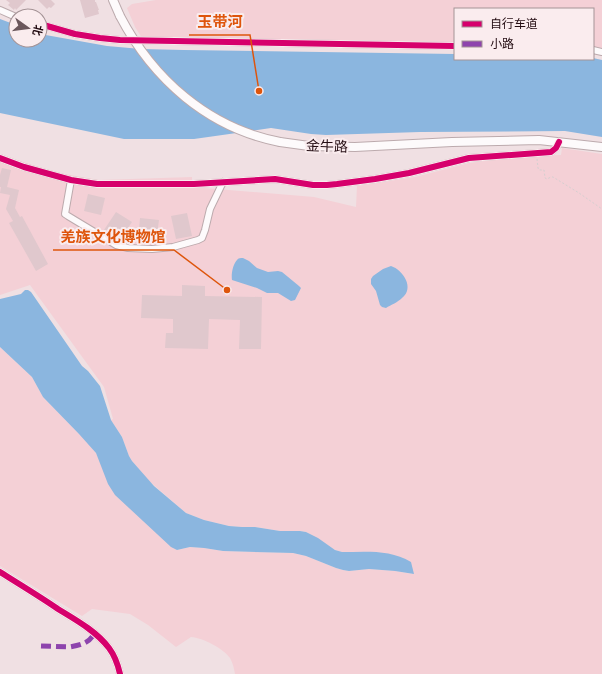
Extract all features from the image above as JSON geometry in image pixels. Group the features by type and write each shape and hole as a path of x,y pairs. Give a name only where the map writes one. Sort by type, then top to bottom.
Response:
{"main road":[{"name":"金牛路","path":"113,0 133,39 146,57 166,80 184,96 202,110 222,122 250,133 280,142 309,146 355,147 539,140 602,146"}],"street":[{"path":"48,26 75,34 120,40 454,46"},
{"path":"0,158 24,167 71,180 97,184 194,184 275,179 313,185 337,184 409,173 469,158 551,152 556,148 559,142"},
{"path":"71,180 65,214 116,245 128,248 152,249 174,247 202,238 210,209 223,182"},
{"path":"0,572 96,635 112,652 120,674"}],"path":[{"path":"536,152 538,168 539,170 544,170 547,179 553,177 602,209"}],"shaded area":[{"path":"156,0 602,0 602,48 594,47 594,8 454,8 454,42 142,38 135,27 127,8 132,4"},
{"path":"562,148 602,154 602,674 235,674 232,662 227,654 207,641 191,637 176,647 148,625 130,614 92,609 82,616 0,566 0,347 32,377 43,397 88,443 99,459 177,550 190,547 223,551 293,553 306,556 343,570 349,571 369,569 413,574 382,553 342,552 335,550 306,532 229,526 204,520 186,513 149,481 132,461 122,437 111,420 113,419 104,387 30,285 0,295 0,155 59,173 99,180 192,177 192,187 314,197 356,207 357,186 415,177 469,163 522,156 561,155"}],"water":[{"path":"0,19 8,22 8,48 48,48 48,35 107,46 141,49 454,54 454,60 594,60 594,58 602,60 602,137 565,131 420,132 326,135 271,128 194,139 124,139 0,113"},
{"path":"243,258 257,268 268,272 282,272 301,288 295,300 291,301 278,293 267,293 257,288 232,280 234,264 238,259"},
{"path":"391,266 400,271 403,275 406,280 407,289 406,294 386,308 380,305 376,291 371,284 371,279 383,269"},
{"path":"25,290 31,292 82,366 100,386 111,420 122,437 132,461 154,486 186,513 204,520 229,526 306,532 318,538 335,550 342,552 377,552 395,555 411,562 414,574 369,569 349,571 343,570 306,556 293,553 223,551 190,547 177,550 171,547 115,495 108,484 96,453 43,397 32,377 0,347 0,299 21,294"}],"building":[{"path":"6,0 26,0 18,8 12,8 8,5 10,3"},
{"path":"38,0 51,0 55,4 51,8 46,8"},
{"path":"80,0 95,0 99,14 85,18"},
{"path":"2,168 11,170 7,187 19,190 15,208 20,217 22,216 48,264 36,271 9,223 13,221 6,209 10,195 0,193 0,175"},
{"path":"88,194 105,198 101,215 84,211"},
{"path":"116,212 132,222 120,240 104,230"},
{"path":"187,213 192,236 176,239 171,216"},
{"path":"140,218 159,220 156,242 138,240"},
{"path":"182,285 205,286 205,296 262,297 261,349 239,349 240,320 209,319 208,349 165,348 166,333 173,333 173,319 141,318 142,295 182,296"}],"marked path":[{"path":"41,646 70,647 87,642 94,634"}],"cycle path":[{"path":"48,26 75,34 120,40 454,46"},
{"path":"0,158 24,167 71,180 97,184 194,184 275,179 313,185 327,185 409,173 469,158 551,152 556,148 559,142"},
{"path":"0,572 79,622 98,636 113,654 120,674"}],"place":[{"name":"玉带河","path":"259,91"},
{"name":"羌族文化博物馆","path":"227,290"}]}
